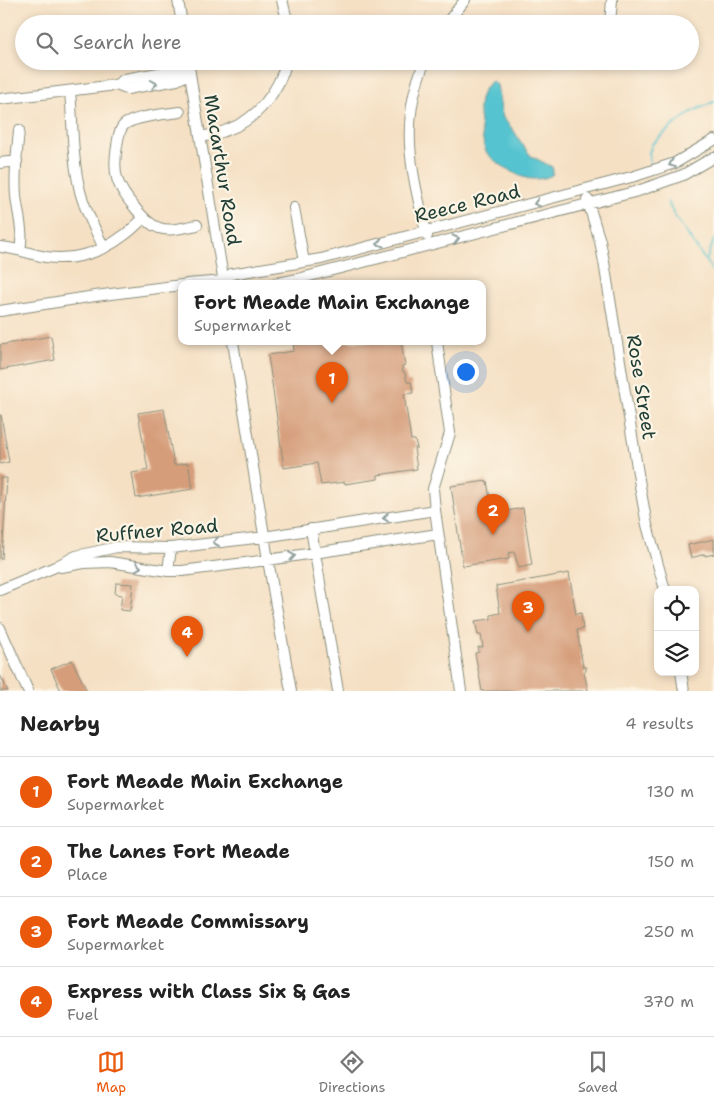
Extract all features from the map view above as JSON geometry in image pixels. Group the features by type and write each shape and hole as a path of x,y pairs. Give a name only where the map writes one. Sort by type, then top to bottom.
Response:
{"street":[{"path":"178,0 180,15"},
{"path":"282,0 286,15"},
{"path":"453,15 464,0"},
{"path":"611,15 612,0"},
{"path":"0,99 116,85 125,79 175,70 190,73"},
{"name":"Macarthur Road","path":"190,70 224,280"},
{"path":"200,137 228,130 255,114 272,94 284,70"},
{"path":"421,70 413,98 409,134 411,162 429,246"},
{"path":"70,91 76,168 80,192 104,248"},
{"path":"180,112 139,118 124,125 118,136 114,160 116,176 123,193 144,218 152,224 169,229 197,225"},
{"path":"19,130 16,196 22,236 20,250"},
{"name":"Reece Road","path":"227,280 231,274 321,259 636,176 675,163 714,140"},
{"name":"Reece Road","path":"298,280 638,192 683,175 714,157"},
{"path":"0,163 17,161"},
{"name":"Rose Street","path":"585,190 604,262 640,492 664,586"},
{"path":"294,208 304,262"},
{"path":"0,247 46,257 67,258 91,254 124,236 144,218"},
{"path":"0,311 178,286"},
{"path":"233,345 291,691"},
{"path":"437,345 450,433 433,489 461,691"},
{"name":"Ruffner Road","path":"0,590 76,556 110,548 171,548 264,537 435,510"},
{"path":"311,529 338,691"},
{"name":"Ruffner Road","path":"55,567 110,562 168,571 182,571 438,534"},
{"path":"110,548 110,562"},
{"path":"168,571 171,548"},
{"path":"0,628 28,691"},
{"path":"682,676 684,691"}],"water":[{"path":"492,81 497,85 503,118 531,156 552,167 552,175 536,179 522,177 500,164 487,153 484,147 479,106 482,93"}],"building":[{"path":"51,336 55,360 0,370 0,345"},
{"path":"293,345 402,345 405,365 402,366 403,372 407,382 411,382 413,393 404,394 411,440 415,440 417,448 414,448 417,469 378,475 378,479 345,484 345,482 321,485 317,463 284,468 268,355 294,351"},
{"path":"164,409 174,465 188,463 193,489 136,498 132,473 148,470 138,413"},
{"path":"0,415 9,462 0,464"},
{"path":"0,478 7,478 2,559 0,559"},
{"path":"487,481 491,505 488,505 490,514 523,508 532,565 519,568 514,552 508,553 509,559 463,566 451,486"},
{"path":"714,539 714,554 705,556 705,554 691,558 688,545"},
{"path":"569,573 576,614 581,613 583,629 577,630 583,667 586,667 584,672 588,691 482,691 475,653 479,652 478,647 483,647 481,635 478,635 475,621 491,619 491,615 500,613 496,586"},
{"path":"116,583 133,584 130,611 120,610 122,595 115,594"},
{"path":"72,660 87,691 61,691 51,669"},
{"path":"0,675 8,691 0,691"}],"waterway":[{"path":"650,164 649,153 652,144 693,111 714,102"},
{"path":"668,202 674,215 714,273"},
{"path":"707,259 714,240"}],"place":[{"name":"Fort Meade Main Exchange","path":"332,403"},
{"name":"The Lanes Fort Meade","path":"493,535"},
{"name":"Fort Meade Commissary","path":"528,632"},
{"name":"Express with Class Six & Gas","path":"187,657"}]}
